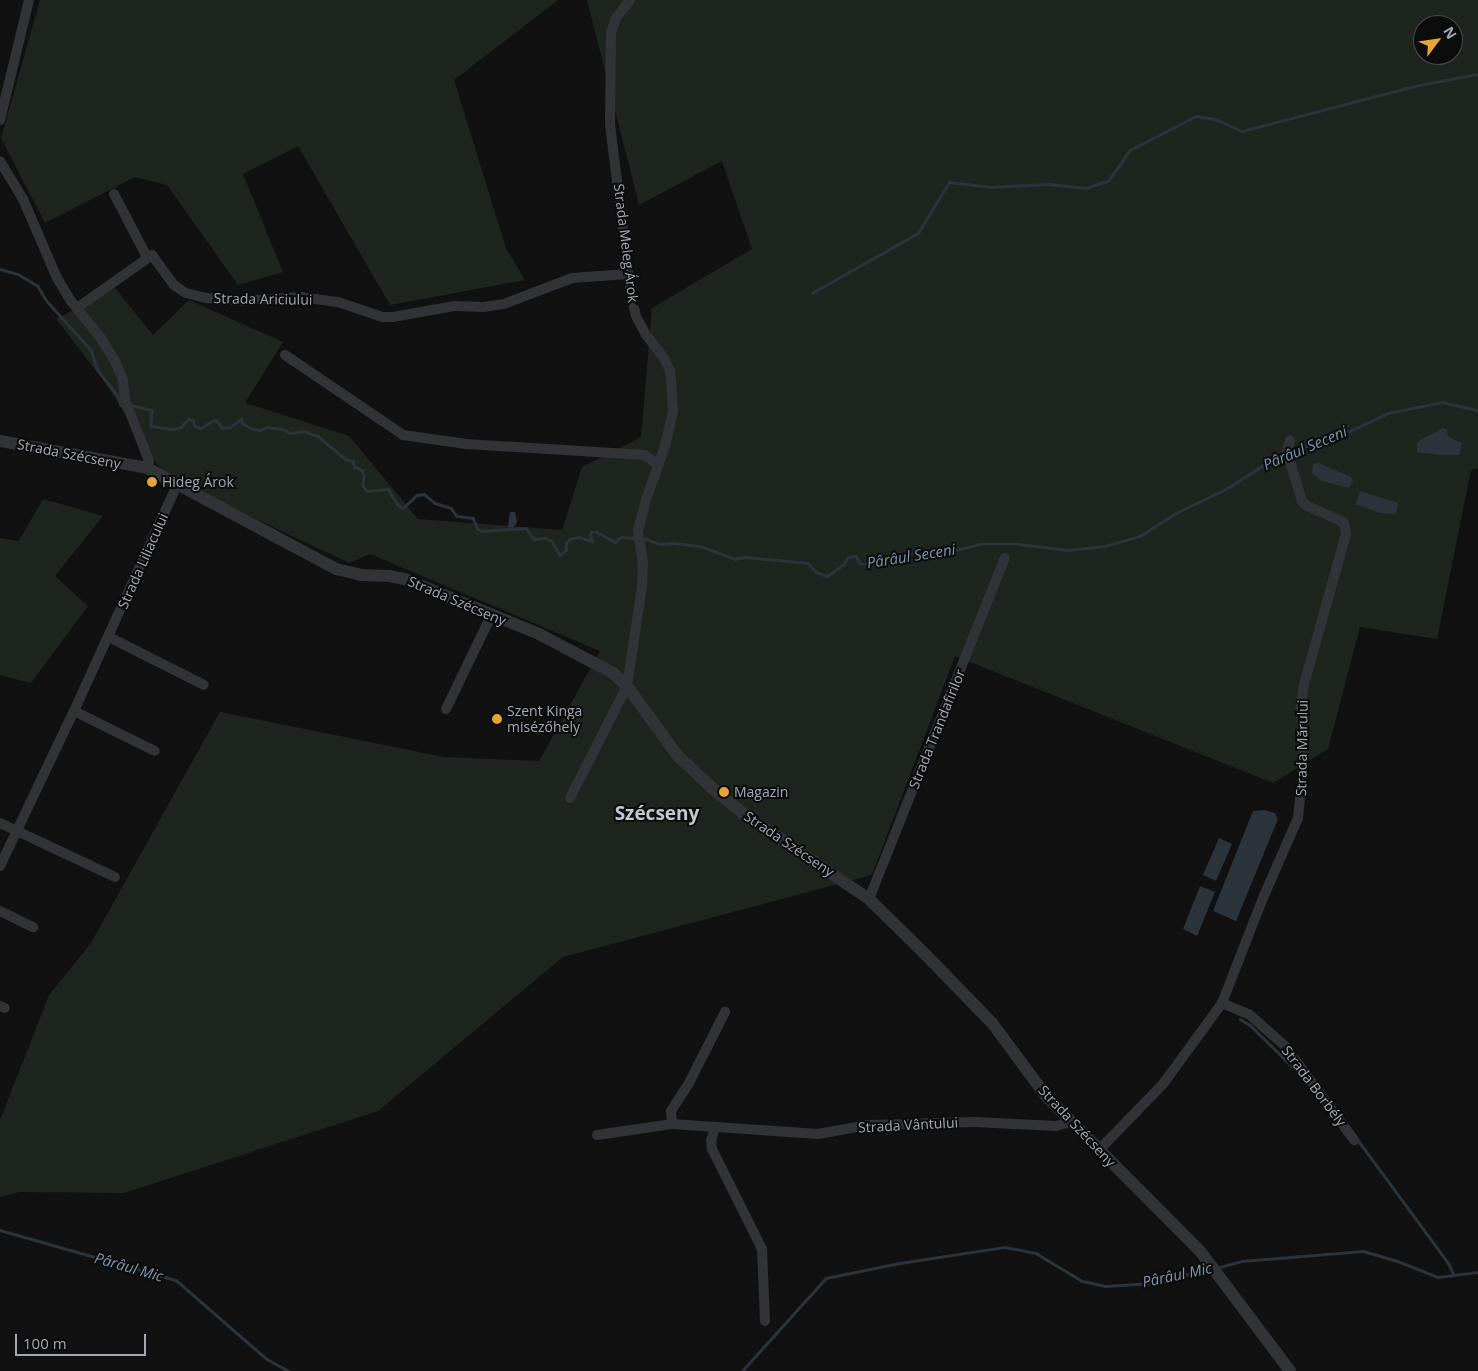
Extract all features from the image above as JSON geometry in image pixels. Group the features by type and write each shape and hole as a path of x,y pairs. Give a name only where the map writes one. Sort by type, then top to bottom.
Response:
{"street":[{"path":"0,120 29,0"},
{"name":"Strada Meleg Árok","path":"570,798 628,686 642,587 643,563 638,537 642,512 665,446 672,410 672,382 664,358 636,316 628,274 610,124 610,41 616,18 630,0"},
{"path":"2,167 23,199 57,278 116,362 123,380 127,406 149,461 147,468"},
{"name":"Strada Ariciului","path":"114,194 147,257 152,255 174,285 186,292 206,298 238,301 301,297 338,302 382,317 394,317 455,306 484,307 504,304 564,280 596,275 628,274"},
{"path":"77,308 147,257"},
{"path":"285,355 403,435 466,444 645,455 658,465"},
{"name":"Strada Mărului","path":"1099,1150 1163,1084 1222,1003 1263,898 1298,818 1304,758 1301,708 1303,688 1346,534 1344,523 1341,520 1307,506 1302,501 1288,454 1290,440"},
{"name":"Strada Szécseny","path":"0,441 147,468 336,569 360,575 399,577 539,634 604,667 628,686 677,754 712,788 745,815 869,899 992,1023 1047,1097 1200,1251 1290,1371"},
{"name":"Strada Liliacului","path":"0,866 109,637 177,485"},
{"name":"Strada Trandafirilor","path":"869,899 1005,558"},
{"path":"446,709 491,616"},
{"path":"109,637 204,685"},
{"path":"74,711 155,751"},
{"path":"0,823 116,877"},
{"path":"0,911 33,927"},
{"name":"Strada Borbély","path":"1222,1003 1250,1015 1285,1046 1354,1140"},
{"path":"672,1124 671,1111 689,1083 724,1012"},
{"name":"Strada Vântului","path":"597,1135 672,1124 818,1134 868,1124 976,1122 1056,1126 1070,1122"},
{"path":"715,1127 711,1141 712,1149 762,1249 764,1321"}],"shaded area":[{"path":"40,0 558,0 454,80 506,248 525,280 390,305 298,146 243,174 283,272 238,285 167,185 135,177 45,223 1,138"},
{"path":"587,0 1478,0 1478,468 1471,470 1437,639 1360,627 1328,749 1273,783 955,656 872,875 563,957 378,1111 124,1193 19,1192 0,1197 0,1120 49,995 91,943 220,712 444,757 539,761 600,651 370,554 349,563 256,519 161,470 104,381 56,319 115,288 153,335 189,300 283,342 245,403 349,436 418,519 562,530 582,467 641,437 652,308 752,249 722,161 639,205"},
{"path":"1443,428 1447,430 1448,437 1462,443 1459,455 1417,452 1417,442"},
{"path":"1318,463 1351,477 1353,482 1349,488 1322,481 1312,474 1313,464"},
{"path":"1360,491 1398,503 1396,514 1380,513 1356,504"},
{"path":"43,499 103,516 55,576 88,606 31,683 0,675 0,538 19,541"},
{"path":"510,512 515,512 517,522 512,528 508,527"},
{"path":"1264,810 1275,813 1278,819 1236,921 1213,911 1253,811"},
{"path":"1219,838 1232,844 1216,881 1203,875"},
{"path":"1200,886 1215,892 1197,936 1183,929"}],"waterway":[{"path":"812,293 918,233 949,182 992,187 1048,184 1086,188 1109,180 1130,150 1196,116 1215,119 1242,131 1419,85 1478,74"},
{"name":"Pârâul Seceni","path":"0,269 18,274 38,286 46,300 91,350 97,369 118,396 121,405 125,407"},
{"name":"Pârâul Seceni","path":"1290,452 1350,431 1388,413 1442,402 1478,410"},
{"name":"Pârâul Seceni","path":"130,405 152,410 151,426 173,429 181,427 188,419 193,420 195,426 201,428 214,420 218,421 222,428 230,427 241,419 243,424 253,429 260,430 268,427 283,429 290,433 304,431 318,436 345,459 353,461 355,467 362,470 364,476 363,486 367,491 388,489 398,505 403,508 417,495 424,494 435,503 451,508 457,516 473,518 478,529 482,531 526,528 534,539 545,538 552,541 560,555 566,550 566,543 570,539 579,537 592,541 591,532 597,532 615,542 621,537 635,538"},
{"name":"Pârâul Seceni","path":"641,537 659,544 674,543 700,546 735,559 745,557 808,563 816,572 827,576 843,565 848,557 856,556 860,564 865,564 874,559 935,550 948,552 981,544 1019,544 1068,550 1105,546 1140,536 1176,513 1228,488 1268,462 1285,454"},
{"path":"1240,1019 1250,1025 1296,1070"},
{"path":"1358,1140 1449,1264 1454,1275"},
{"name":"Pârâul Mic","path":"0,1230 176,1280 267,1359 289,1371"},
{"name":"Pârâul Mic","path":"742,1371 826,1278 900,1263 1005,1247 1036,1253 1082,1281 1105,1286 1153,1283 1208,1269"},
{"name":"Pârâul Mic","path":"1216,1268 1242,1261 1363,1251 1395,1260 1438,1277 1478,1272"}],"place":[{"name":"Hideg Árok","path":"152,482"},
{"name":"Szent Kinga misézőhely","path":"497,719"},
{"name":"Magazin","path":"724,792"}],"district":[{"name":"Szécseny","path":"657,814"}]}
